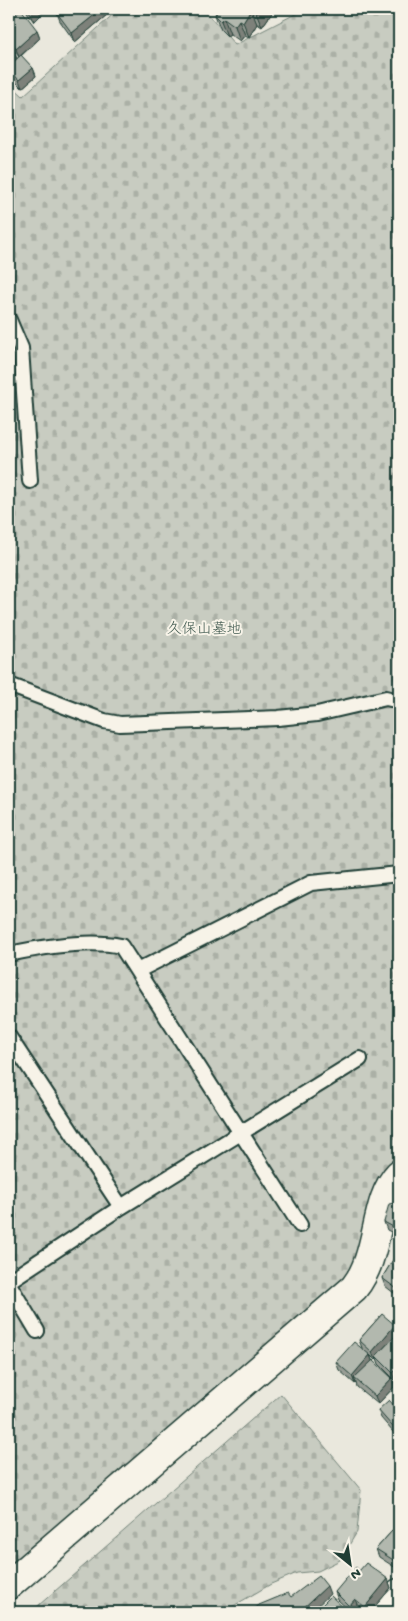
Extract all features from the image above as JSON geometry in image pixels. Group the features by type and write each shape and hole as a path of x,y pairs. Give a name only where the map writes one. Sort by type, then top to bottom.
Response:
{"street":[{"path":"9,1585 354,1288 365,1275 385,1200 393,1180 399,1174"},
{"path":"383,1612 399,1593"}],"lane":[{"path":"9,320 22,348 30,481"},
{"path":"9,685 104,721 120,724 278,718 317,714 386,698 399,701"},
{"path":"137,971 311,883 399,874"},
{"path":"9,954 37,948 108,943 121,946 300,1225"},
{"path":"9,1037 121,1207"},
{"path":"37,1331 9,1283 121,1207 360,1059"}],"green space":[{"name":"久保山墓地","path":"119,9 204,9 235,45 305,9 399,9 399,1164 362,1265 9,1579 9,83 23,96"},
{"path":"281,1394 361,1490 357,1532 340,1560 318,1571 297,1573 271,1584 223,1612 31,1612"}],"building":[{"path":"21,9 37,30 16,49 9,39 9,19"},
{"path":"28,9 36,9 31,14"},
{"path":"63,9 102,9 72,33 57,13"},
{"path":"220,9 251,9 243,22 239,20 235,26 224,18 221,21 215,15"},
{"path":"9,44 14,51 9,54"},
{"path":"21,55 33,68 19,80 9,69 9,66"},
{"path":"399,1202 399,1230 384,1222 389,1204"},
{"path":"399,1250 399,1287 397,1289 382,1278"},
{"path":"382,1314 395,1325 372,1352 359,1340"},
{"path":"399,1332 399,1366 393,1373 376,1356"},
{"path":"354,1342 370,1355 352,1376 336,1362"},
{"path":"373,1360 392,1378 375,1396 354,1378"},
{"path":"389,1400 399,1411 399,1434 378,1410"},
{"path":"399,1523 399,1562 398,1563 376,1549"},
{"path":"366,1563 388,1579 365,1607 355,1599 349,1606 335,1592 356,1567 359,1571"},
{"path":"319,1576 327,1586 299,1612 251,1612 259,1605 288,1593 291,1597"},
{"path":"331,1596 348,1612 315,1612"},
{"path":"399,1599 399,1612 395,1612 391,1609"}]}
